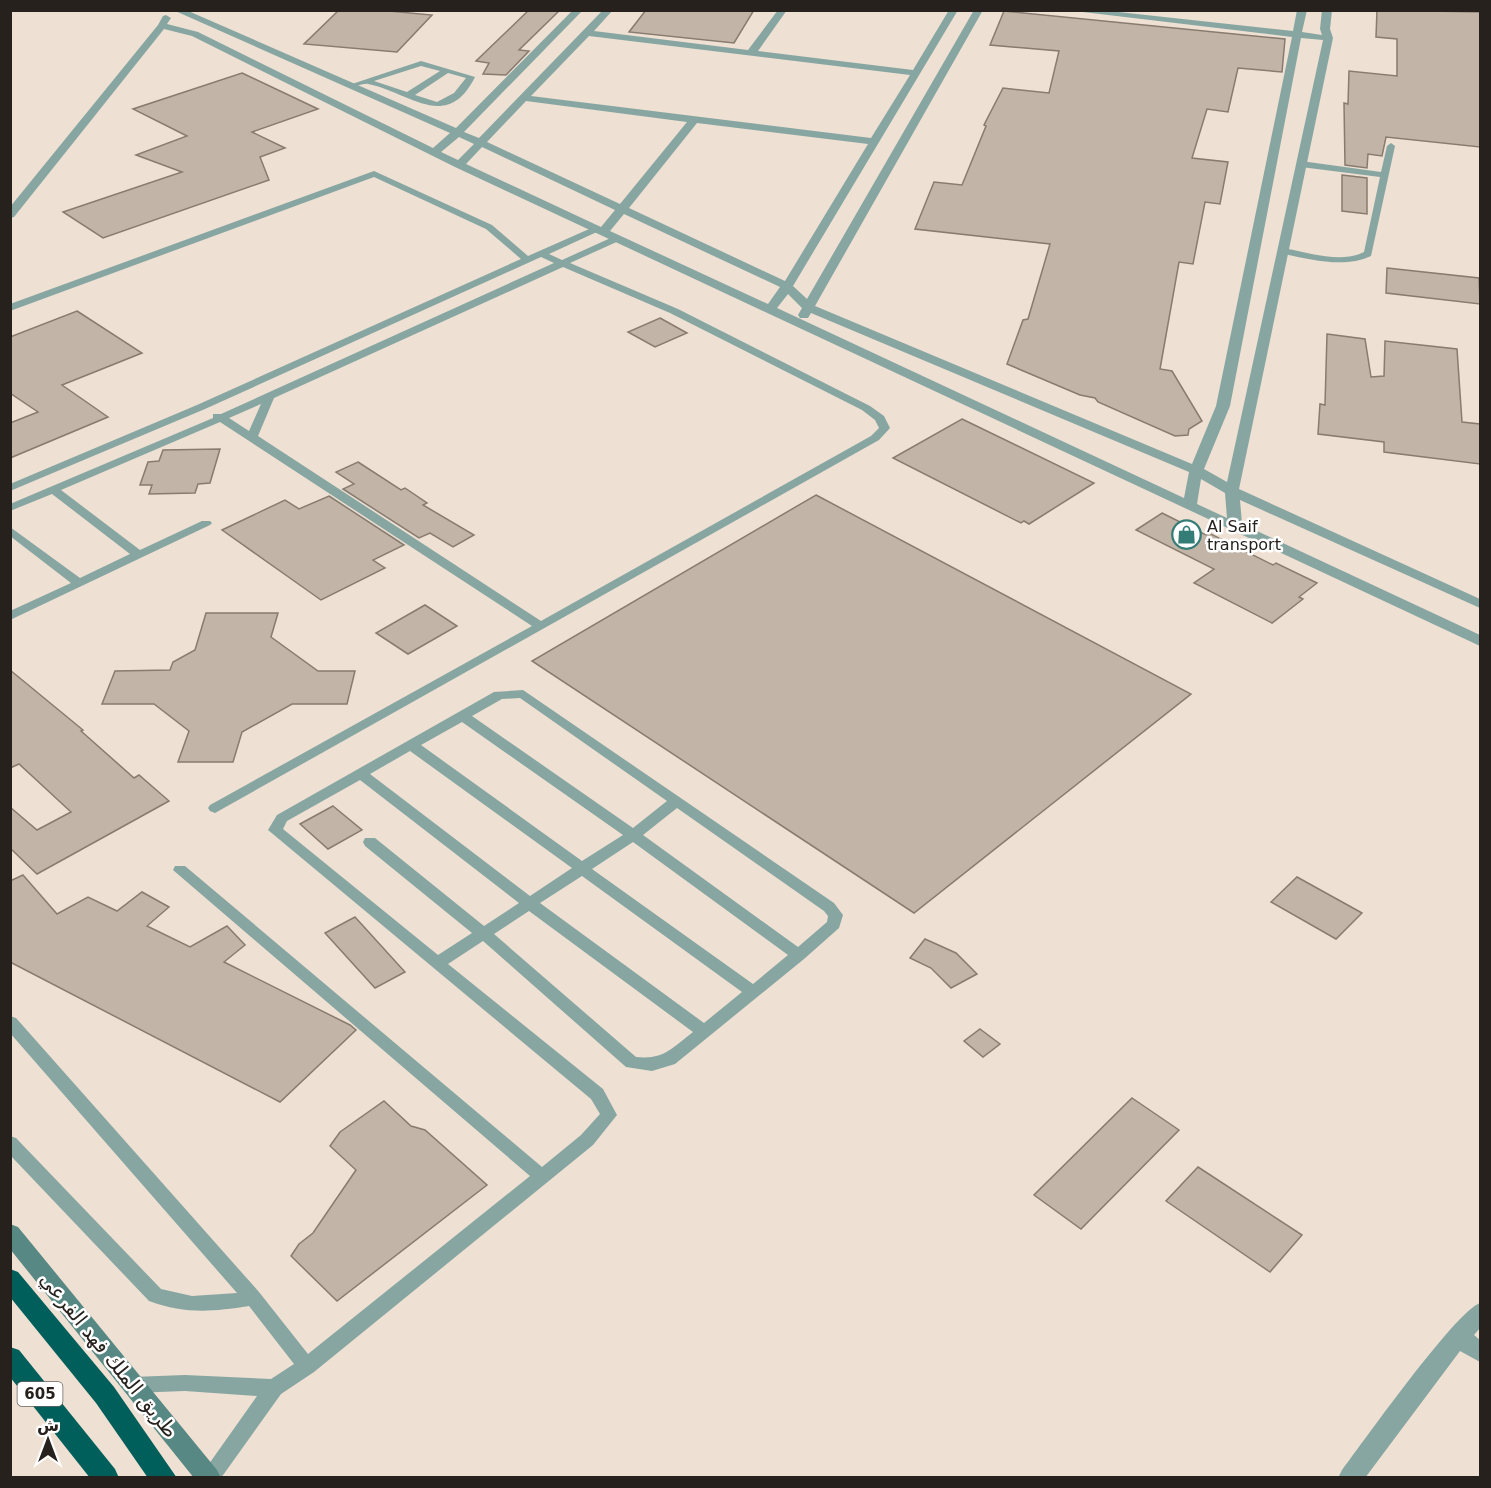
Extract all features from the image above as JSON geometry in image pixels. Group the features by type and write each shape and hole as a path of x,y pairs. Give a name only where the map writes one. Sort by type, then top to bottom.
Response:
{"highway":[{"path":"10,1279 105,1395 164,1478"},
{"name":"605","path":"10,1358 106,1478"}],"main road":[{"name":"طريق الملك فهد الفرعي","path":"10,1233 209,1478"}],"street":[{"path":"10,215 162,26 170,10"},
{"path":"177,10 478,142 787,286 808,307 1196,470 1232,491 1480,604"},
{"path":"752,53 783,10"},
{"path":"770,310 787,286 954,10"},
{"path":"800,324 979,10"},
{"path":"1070,10 1326,33"},
{"path":"1154,10 1298,30"},
{"path":"1190,506 1196,470 1223,406 1302,10"},
{"path":"1235,527 1232,491 1301,164 1326,33 1327,10"},
{"path":"434,153 457,133 576,13 606,14"},
{"path":"459,165 478,142 606,14"},
{"path":"162,26 195,34 459,165 1480,641"},
{"path":"587,33 916,73"},
{"path":"523,98 875,142"},
{"path":"599,230 621,209 694,119"},
{"path":"770,310 808,307"},
{"path":"1350,1478 1458,1337 1480,1313"},
{"path":"1458,1337 1480,1352"}],"lane":[{"path":"350,86 369,82 417,63 471,77 468,84 445,104 431,105 369,82"},
{"path":"406,96 422,88 447,69"},
{"path":"1283,251 1348,260 1361,260 1368,254 1391,146"},
{"path":"1301,164 1385,175"},
{"path":"10,308 374,174 489,227 527,260"},
{"path":"10,488 201,407 527,260 599,230"},
{"path":"11,508 221,418 618,238"},
{"path":"215,808 779,494 874,438 885,428 880,418 856,403 674,311 541,254"},
{"path":"387,324 406,334"},
{"path":"249,385 270,396"},
{"path":"252,437 270,396"},
{"path":"201,407 252,437 541,626"},
{"path":"53,490 139,555"},
{"path":"10,616 207,523"},
{"path":"10,530 80,583"},
{"path":"209,1478 274,1388 307,1366 540,1175 587,1140 609,1115 597,1094 275,830 276,824 282,818 499,695 523,694 829,907 836,915 834,924 799,955 669,1060 652,1065 632,1063 483,933 370,842"},
{"path":"463,716 799,955"},
{"path":"411,745 752,991"},
{"path":"361,774 529,903 705,1032"},
{"path":"438,963 633,835 676,802"},
{"path":"180,870 540,1175"},
{"path":"10,1023 253,1298 307,1366"},
{"path":"10,1143 155,1295 173,1303 202,1305 253,1298"},
{"path":"132,1385 185,1383 274,1388"}],"building":[{"path":"339,10 378,10 432,15 397,52 304,44"},
{"path":"529,10 560,10 519,50 529,51 506,75 483,74 489,63 476,61"},
{"path":"646,10 754,10 734,43 629,32"},
{"path":"1377,10 1480,12 1480,147 1386,137 1382,156 1368,154 1367,168 1345,165 1344,103 1348,104 1349,71 1397,76 1397,39 1376,37"},
{"path":"1004,11 1285,39 1282,72 1238,68 1228,112 1207,109 1192,158 1228,162 1220,204 1205,202 1193,264 1179,262 1160,369 1172,371 1202,421 1189,429 1188,435 1175,436 1098,402 1095,398 1080,395 1007,364 1023,320 1028,319 1050,244 915,229 934,182 962,185 986,126 984,125 1003,88 1049,93 1059,51 990,45"},
{"path":"242,73 318,109 252,132 285,148 260,157 269,180 103,238 63,212 182,172 136,155 187,136 133,109"},
{"path":"1342,175 1367,178 1367,214 1342,211"},
{"path":"1387,268 1479,278 1480,304 1386,293"},
{"path":"77,311 142,353 62,385 108,417 10,458 10,423 38,412 10,393 10,337"},
{"path":"660,318 687,333 655,347 628,332"},
{"path":"1327,334 1365,339 1371,377 1384,376 1385,341 1457,349 1462,422 1480,424 1480,464 1384,452 1384,442 1318,434 1320,404 1325,405"},
{"path":"962,419 1094,483 1029,524 1024,521 1021,523 893,458"},
{"path":"220,449 210,483 198,484 195,493 149,494 152,485 140,485 148,462 159,461 163,450"},
{"path":"358,462 401,490 405,488 427,503 423,505 474,535 453,547 430,533 419,538 343,489 354,484 336,472"},
{"path":"816,495 1191,694 914,913 532,661"},
{"path":"329,496 404,545 373,560 385,568 321,600 222,530 285,500 299,509"},
{"path":"1162,513 1206,535 1209,533 1273,565 1276,563 1317,583 1299,597 1303,599 1272,623 1194,583 1214,569 1136,530"},
{"path":"425,605 457,626 408,654 376,633"},
{"path":"206,613 278,613 271,637 318,671 355,671 347,704 292,704 242,732 233,762 178,762 189,731 154,704 102,704 115,671 170,670 173,662 195,650"},
{"path":"10,670 83,730 81,731 134,778 139,775 169,801 37,874 10,848 10,807 37,830 71,812 19,764 10,768"},
{"path":"333,806 362,830 328,849 300,824"},
{"path":"23,875 57,914 88,897 117,911 142,892 169,907 147,926 190,947 227,926 245,945 224,962 356,1030 280,1102 10,962 10,881"},
{"path":"1297,877 1362,913 1336,939 1271,902"},
{"path":"355,917 405,972 375,988 325,933"},
{"path":"925,939 956,953 977,974 951,988 931,968 910,958"},
{"path":"980,1029 1000,1044 983,1057 964,1041"},
{"path":"1132,1098 1179,1130 1081,1229 1034,1195"},
{"path":"384,1101 411,1126 425,1130 487,1185 337,1301 291,1256 299,1244 313,1233 356,1170 330,1146 340,1132"},
{"path":"1198,1167 1302,1235 1270,1272 1166,1201"}],"place":[{"name":"Al Saif transport","path":"1186,535"}]}
